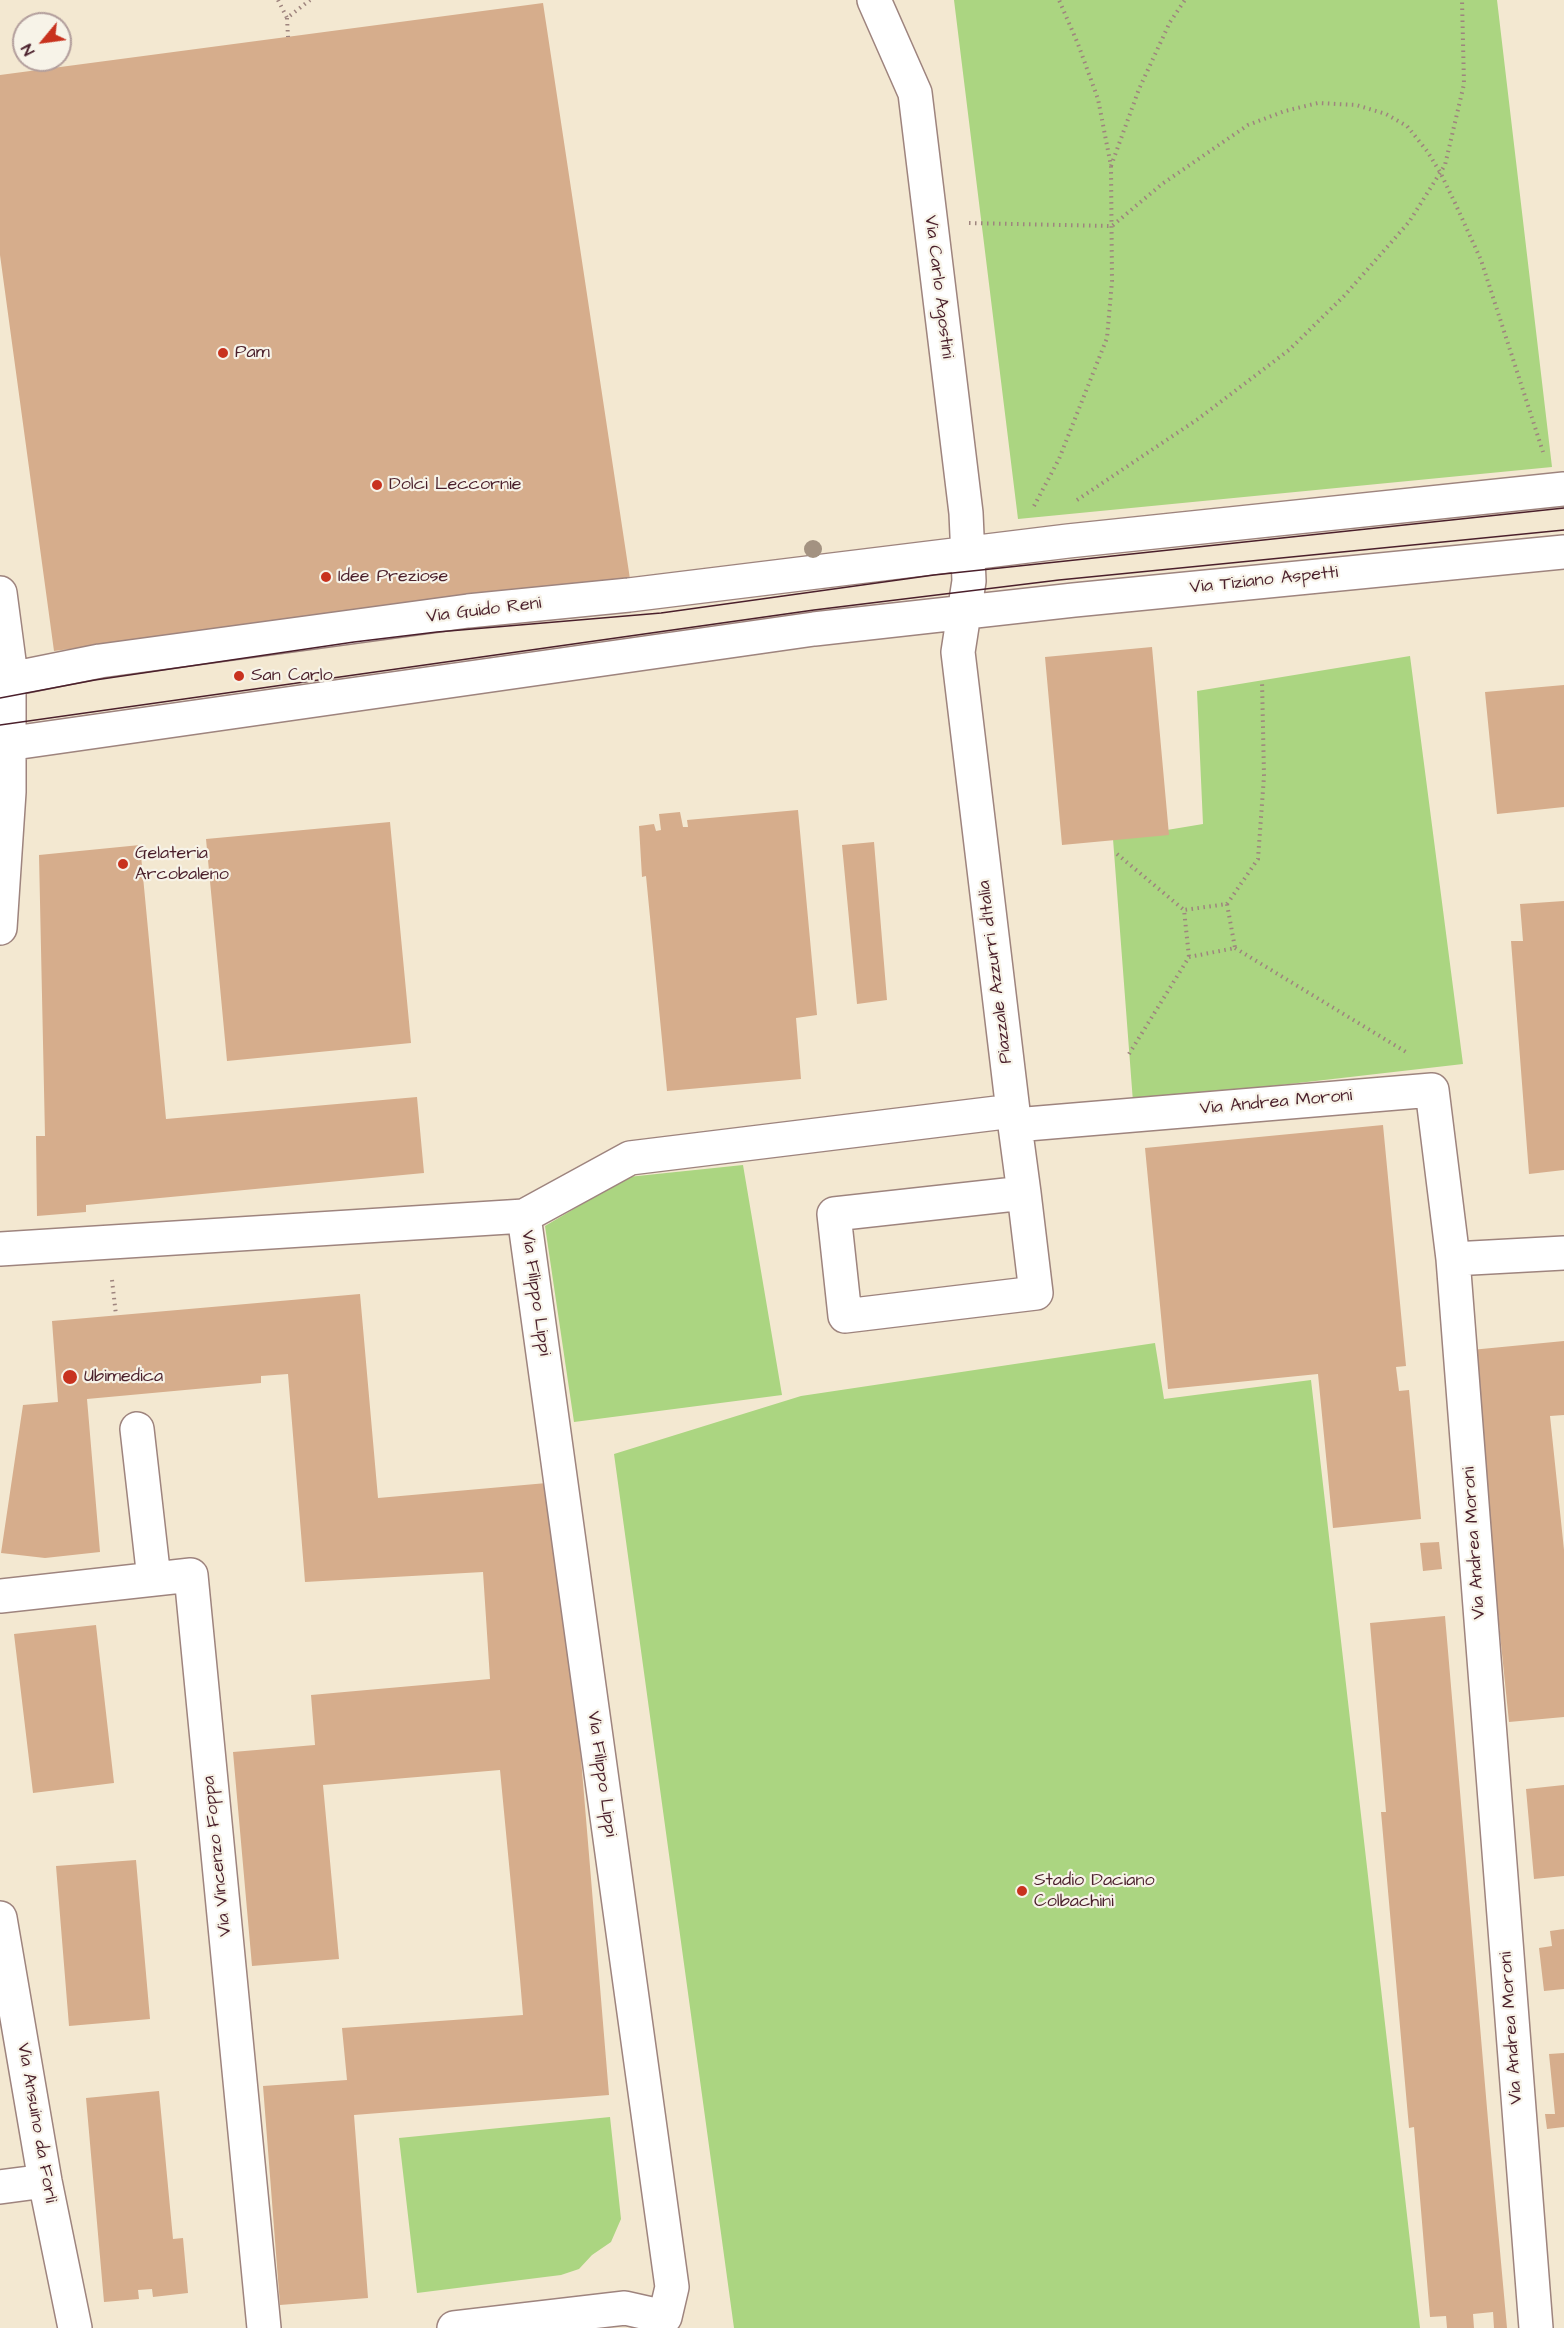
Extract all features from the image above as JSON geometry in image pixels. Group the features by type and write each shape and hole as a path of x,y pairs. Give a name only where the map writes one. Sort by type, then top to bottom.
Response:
{"street":[{"name":"Via Carlo Agostini","path":"874,0 915,93 966,513 968,582"},
{"path":"5,744 814,629 968,582 1564,489"},
{"name":"Via Tiziano Aspetti","path":"968,582 1564,552"},
{"name":"Via Guido Reni","path":"5,680 100,661 468,611 629,595 968,582"},
{"name":"Piazzale Azzurri d'Italia","path":"968,582 958,652 1014,1118 1024,1193 1036,1293 845,1316 834,1214 1024,1193"},
{"path":"0,592 9,661 5,680 5,744 9,792 0,928"},
{"name":"Via Andrea Moroni","path":"1014,1118 1101,1116 1432,1090 1453,1259 1536,2328"},
{"name":"Via Filippo Lippi","path":"0,1249 524,1216 630,1158 1014,1118"},
{"name":"Via Filippo Lippi","path":"524,1216 672,2287 669,2323"},
{"path":"1453,1259 1564,1253"},
{"path":"137,1429 154,1579"},
{"name":"Via Vincenzo Foppa","path":"0,1596 191,1575 264,2328"},
{"name":"Via Ansuino da Forlì","path":"0,1918 45,2181 75,2328"},
{"path":"0,2187 45,2181"},
{"path":"454,2328 626,2308 669,2323"}],"path":[{"path":"278,0 286,18 288,37"},
{"path":"286,18 310,0"},
{"path":"1030,513 1059,459 1107,338 1112,281 1111,166 1098,99 1059,0"},
{"path":"1111,166 1139,89 1170,22 1185,0"},
{"path":"1072,502 1198,419 1289,350 1345,295 1409,222 1445,165 1464,84 1462,0"},
{"path":"931,224 1112,226 1162,184 1248,125 1318,102 1356,105 1386,114 1407,126 1427,151 1440,172 1481,260 1543,453"},
{"path":"1235,948 1227,904 1258,859 1264,776 1262,680"},
{"path":"1117,854 1184,910 1189,957 1129,1054"},
{"path":"1184,910 1227,904"},
{"path":"1189,957 1235,948 1415,1057"}],"green space":[{"path":"954,0 1497,0 1552,467 1018,519"},
{"path":"1410,656 1463,1064 1133,1102 1113,839 1203,824 1197,691"},
{"path":"743,1165 782,1395 574,1422 545,1226 628,1177"},
{"name":"Stadio Daciano Colbachini","path":"1155,1343 1164,1399 1311,1380 1420,2328 734,2328 614,1454 801,1396"},
{"path":"610,2117 621,2219 611,2242 592,2255 579,2269 561,2275 417,2293 399,2138"}],"building":[{"path":"543,3 630,579 54,651 0,255 0,75 23,72 72,72 72,65"},
{"path":"1152,647 1169,835 1062,845 1045,657"},
{"path":"1564,685 1564,807 1497,814 1485,692"},
{"path":"798,810 817,1015 796,1018 801,1079 667,1091 646,876 642,877 639,826 654,824 656,831 661,830 659,814 680,812 683,827 688,827 687,820"},
{"path":"390,822 411,1043 227,1061 206,839"},
{"path":"874,842 887,1000 857,1004 842,845"},
{"path":"140,845 166,1119 417,1097 424,1173 86,1205 86,1212 37,1216 36,1136 45,1136 39,855"},
{"path":"1564,901 1564,1170 1529,1174 1511,941 1523,941 1520,904"},
{"path":"1383,1125 1406,1366 1396,1367 1399,1391 1409,1390 1421,1519 1333,1528 1318,1374 1168,1389 1145,1148"},
{"path":"360,1294 378,1498 558,1482 609,2095 354,2115 368,2298 280,2305 263,2086 347,2080 342,2028 523,2015 520,1979 500,1770 323,1785 339,1959 252,1966 233,1752 315,1745 311,1695 490,1679 483,1572 305,1582 288,1374 261,1376 261,1383 87,1399 100,1552 45,1558 1,1553 23,1405 58,1402 52,1321"},
{"path":"1564,1341 1564,1415 1550,1416 1564,1550 1564,1717 1509,1722 1471,1350"},
{"path":"1439,1542 1442,1569 1423,1571 1420,1543"},
{"path":"1445,1616 1507,2328 1494,2328 1493,2312 1473,2314 1474,2328 1447,2328 1446,2316 1430,2317 1414,2127 1409,2128 1381,1812 1386,1812 1370,1623"},
{"path":"96,1625 114,1783 33,1793 14,1634"},
{"path":"1564,1785 1564,1876 1534,1879 1526,1789"},
{"path":"136,1860 150,2019 69,2026 56,1866"},
{"path":"1564,1929 1564,1989 1544,1991 1539,1948 1552,1946 1550,1931"},
{"path":"1564,2053 1564,2127 1547,2129 1545,2114 1555,2114 1549,2054"},
{"path":"159,2091 173,2239 183,2238 188,2293 153,2297 152,2289 138,2290 139,2299 104,2302 86,2098"}],"tram line":[{"path":"0,698 95,680 354,642 437,632 661,613 934,575 1564,508"},
{"path":"0,725 814,610 1059,580 1564,530"}],"place":[{"name":"Pam","path":"223,353"},
{"name":"Dolci Leccornie","path":"377,485"},
{"name":"Idee Preziose","path":"326,577"},
{"name":"San Carlo","path":"239,676"},
{"name":"Gelateria Arcobaleno","path":"123,864"},
{"name":"Ubimedica","path":"70,1377"},
{"name":"Stadio Daciano Colbachini","path":"1022,1891"}]}
